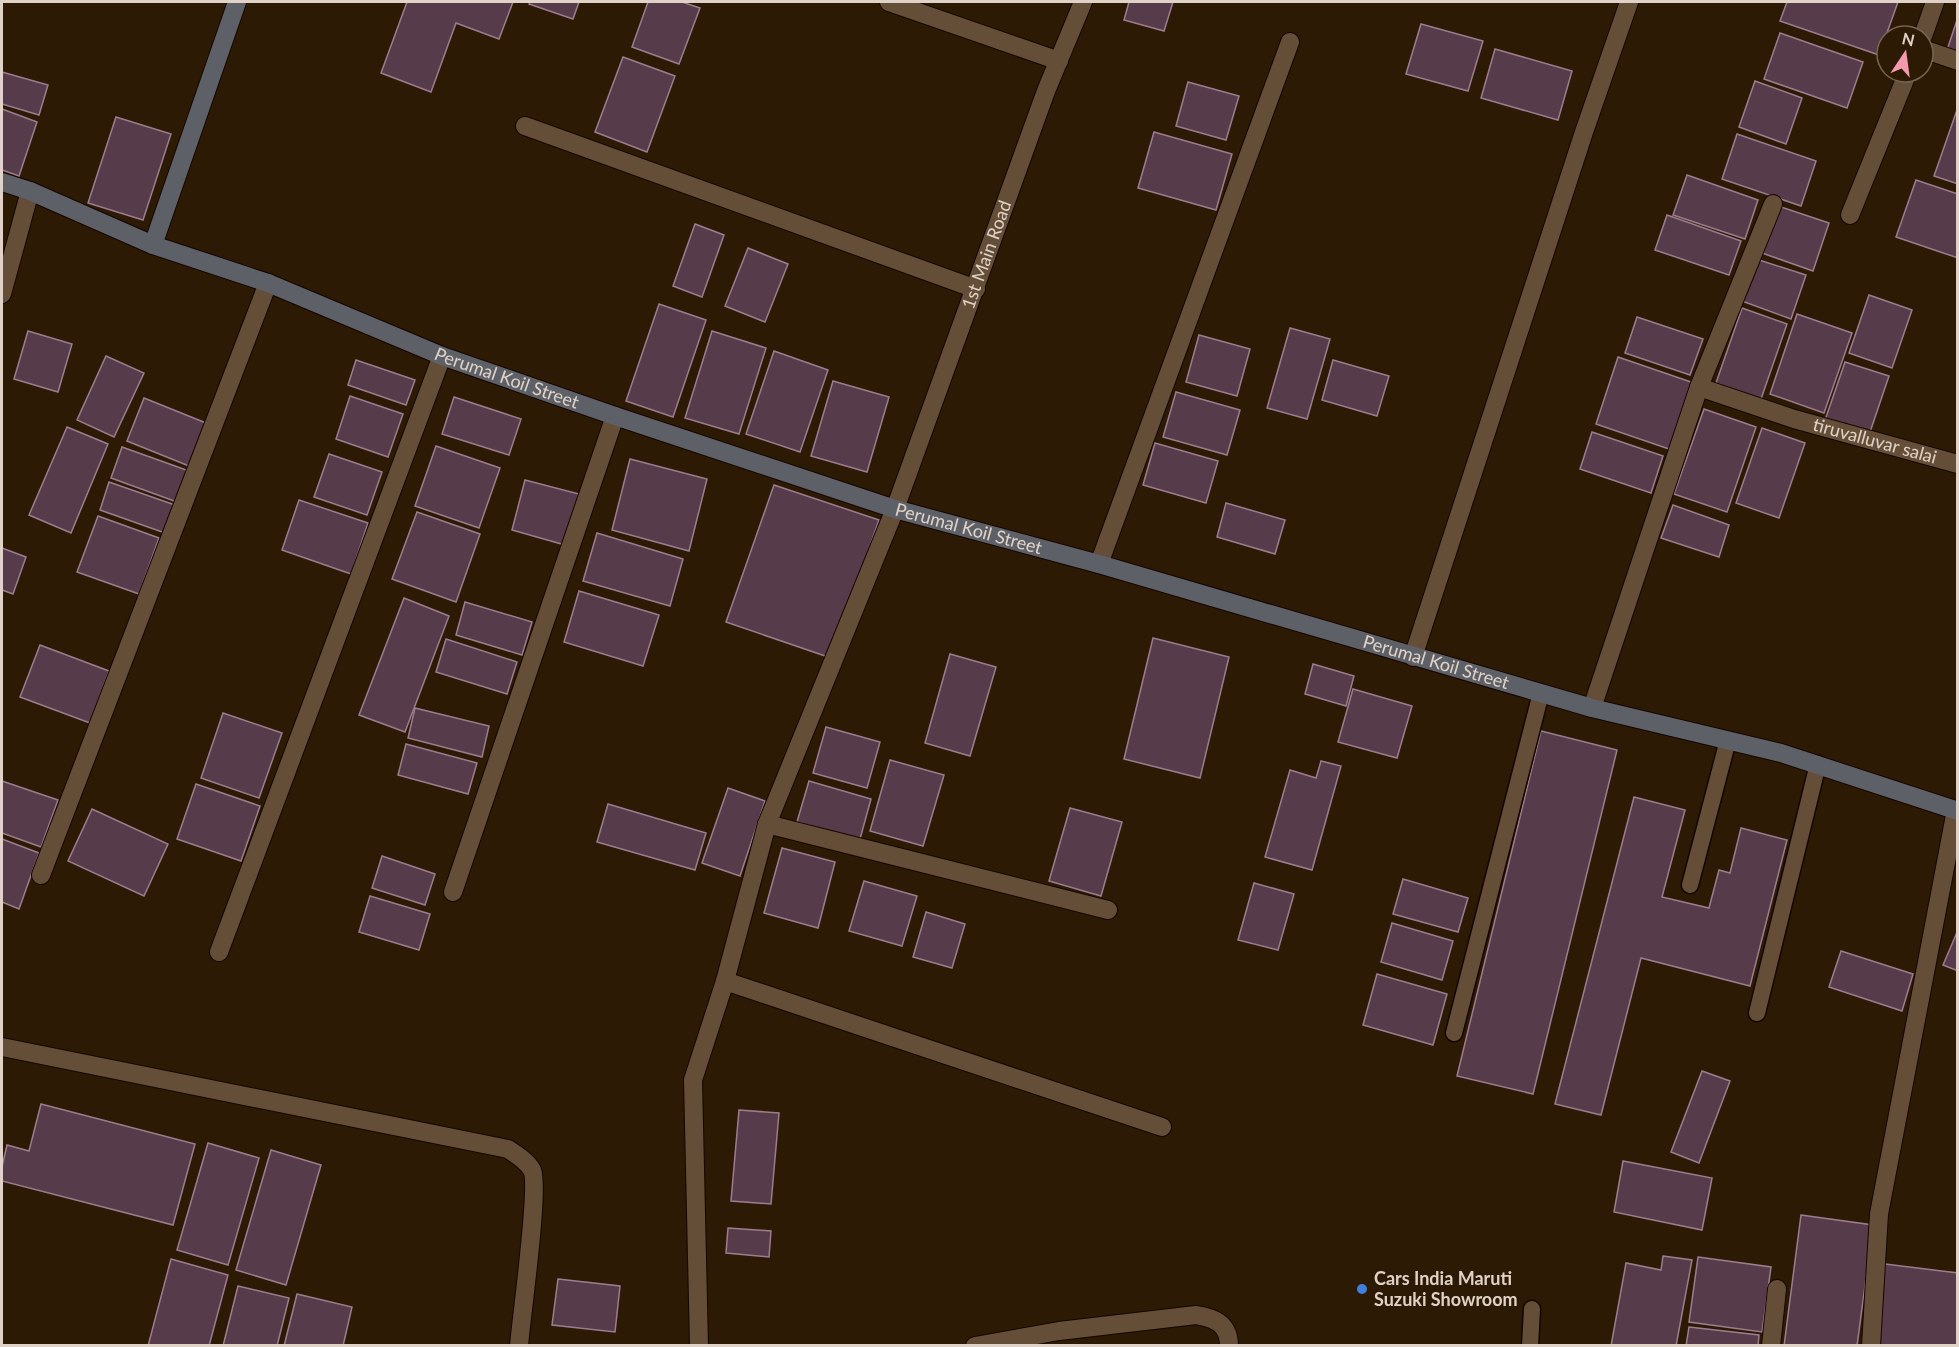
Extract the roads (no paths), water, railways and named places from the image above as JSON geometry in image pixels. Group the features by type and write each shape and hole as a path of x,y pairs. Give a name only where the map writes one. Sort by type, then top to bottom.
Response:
{"street":[{"path":"153,245 237,2"},
{"path":"889,2 1059,60"},
{"name":"1st Main Road","path":"699,1346 693,1080 725,981 767,824 895,508 1059,60 1083,2"},
{"path":"1413,657 1584,132 1629,2"},
{"path":"1927,24 1935,2"},
{"path":"1100,564 1290,42"},
{"path":"1935,53 1958,62"},
{"path":"1850,215 1903,84"},
{"path":"525,126 976,290"},
{"name":"Perumal Koil Street","path":"2,182 30,191 153,245 268,283 442,356 615,416 895,508 1100,564 1592,708 1818,764 1957,811"},
{"path":"2,294 30,191"},
{"path":"1592,708 1699,387 1773,204"},
{"path":"41,875 268,283"},
{"path":"219,952 442,356"},
{"name":"tiruvalluvar salai","path":"1699,387 1794,418 1958,464"},
{"path":"453,892 615,416"},
{"path":"1871,1346 1879,1215 1957,811"},
{"path":"767,824 1108,910"},
{"path":"725,981 1162,1127"},
{"path":"2,1047 508,1149 522,1158 533,1172 534,1197 519,1346"},
{"path":"1771,1346 1778,1289"},
{"path":"975,1346 1059,1332 1196,1315 1223,1324 1229,1335 1229,1346"}],"lane":[{"path":"1454,1033 1541,693"},
{"path":"1690,885 1728,740"},
{"path":"1757,1013 1818,764"},
{"path":"1530,1346 1532,1309"}],"place":[{"name":"Cars India Maruti Suzuki Showroom","path":"1362,1289"}]}
